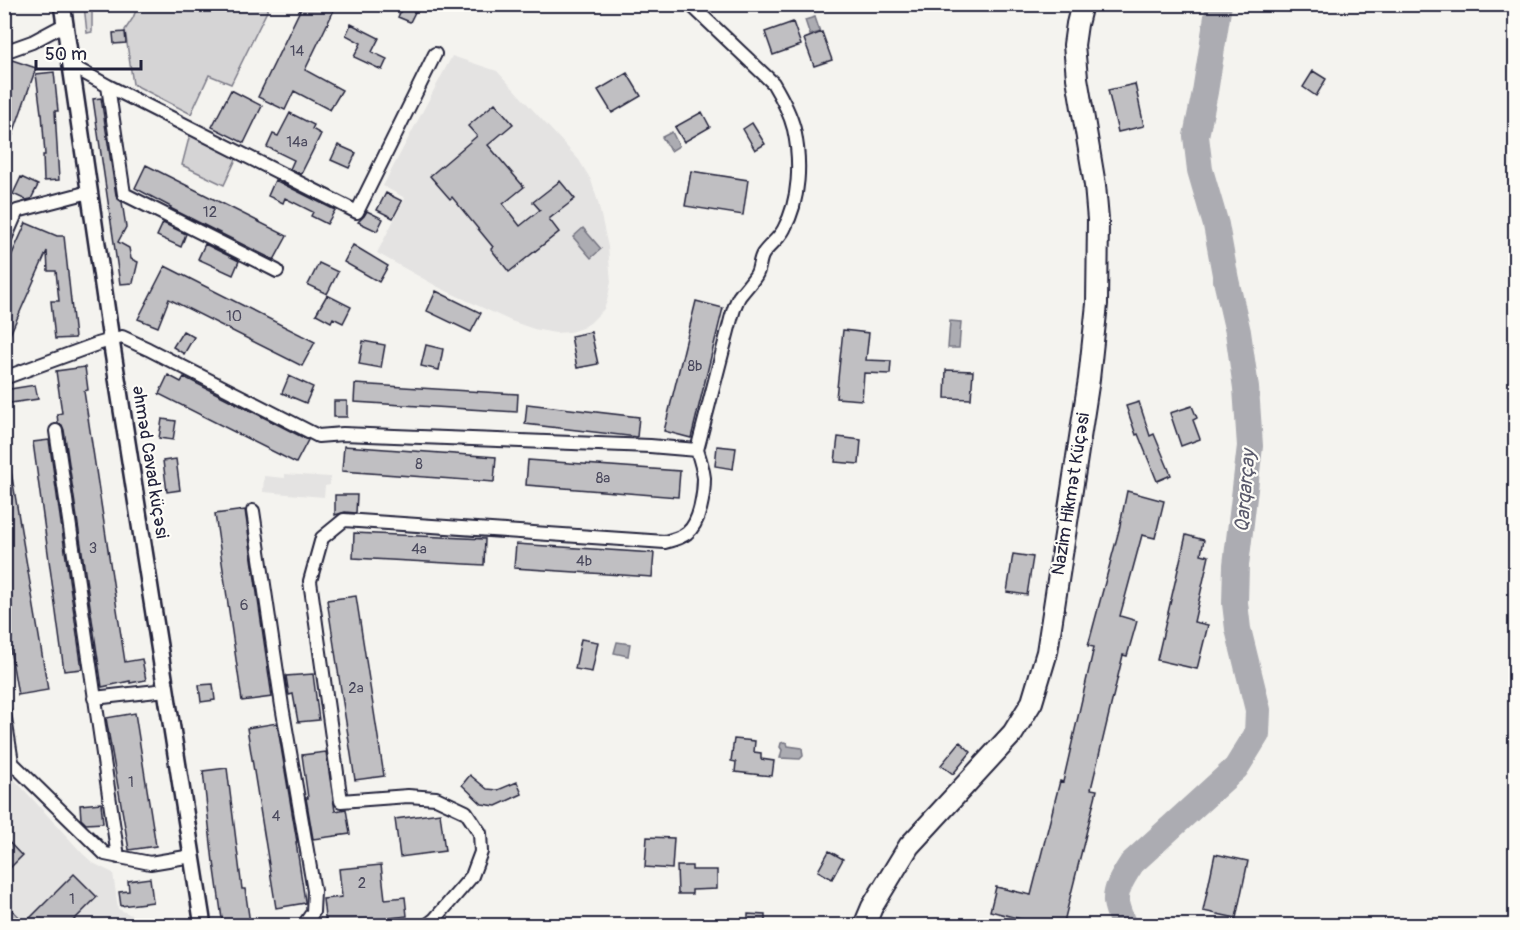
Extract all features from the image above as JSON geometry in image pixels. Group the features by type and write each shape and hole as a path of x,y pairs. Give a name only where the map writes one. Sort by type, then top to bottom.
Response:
{"main road":[{"name":"Nazim Hikmət Küçəsi","path":"864,926 909,846 1013,733 1032,702 1047,652 1089,379 1097,304 1098,220 1095,186 1077,78 1074,45 1082,4"}],"street":[{"name":"Əhməd Cavad küçəsi","path":"62,4 111,340 203,926"},
{"path":"426,926 435,919 472,876 481,852 480,833 466,812 436,798 408,796 341,801 310,581 322,538 344,520 665,542 689,532 698,516 703,494 703,470 697,450 730,319 739,298 758,273 762,255 780,235 791,213 796,193 798,150 794,128 782,98 773,83 690,4"},
{"path":"4,52 32,42 60,27"},
{"path":"72,66 357,212 435,54"},
{"path":"108,86 124,194 277,271"},
{"path":"4,241 17,211 89,192"},
{"path":"4,378 122,337 318,436 343,434 650,446 697,450"},
{"path":"56,431 118,857"},
{"path":"253,511 282,706 314,891 313,912 304,925"},
{"path":"94,698 166,690"},
{"path":"4,712 8,758 105,854 150,863 192,856"}],"shaded area":[{"path":"84,5 95,5 92,10 92,32 87,33"},
{"path":"138,5 270,5 231,84 209,75 191,114 133,84 125,30"},
{"path":"815,17 820,32 810,35 805,20"},
{"path":"452,56 497,71 579,160 591,180 608,247 611,282 604,309 582,328 555,333 511,321 440,288 377,253 405,198 383,186"},
{"path":"672,132 679,146 671,151 662,137"},
{"path":"190,134 237,157 224,185 182,165"},
{"path":"583,228 601,249 591,258 573,237"},
{"path":"950,321 961,322 959,348 948,348"},
{"path":"285,474 330,477 330,485 325,486 324,497 263,492 264,476 285,478"},
{"path":"617,642 630,644 628,656 614,653"},
{"path":"784,742 788,746 802,748 803,756 800,759 780,758 781,743"},
{"path":"4,768 83,854 93,863 113,873 118,909 149,923 180,925 5,925"}],"building":[{"path":"303,4 337,4 305,70 342,90 330,110 294,91 285,110 258,97"},
{"path":"404,4 419,4 410,22 398,17"},
{"path":"793,22 801,45 773,55 765,32"},
{"path":"351,24 379,38 372,52 387,59 382,70 354,57 361,43 346,35"},
{"path":"125,32 126,43 114,44 113,33"},
{"path":"822,32 832,60 814,66 804,39"},
{"path":"12,60 36,68 6,154 4,154 4,81"},
{"path":"1313,71 1326,79 1316,96 1303,87"},
{"path":"54,72 58,111 55,111 59,180 44,181 42,113 36,74"},
{"path":"627,73 641,96 612,113 598,90"},
{"path":"1135,84 1144,126 1118,132 1108,90"},
{"path":"231,90 262,106 244,143 212,127"},
{"path":"101,98 116,195 122,202 126,227 118,242 129,248 131,259 138,262 133,283 120,284 93,99"},
{"path":"495,103 513,124 488,145 524,187 503,204 520,226 540,210 533,202 560,181 575,199 549,219 559,232 509,272 491,249 493,247 452,197 450,199 430,176 477,136 468,126"},
{"path":"702,112 710,127 684,142 675,127"},
{"path":"290,113 314,125 312,129 321,134 301,174 290,169 294,160 267,147 273,134 278,136"},
{"path":"752,123 765,144 755,150 743,129"},
{"path":"338,145 356,153 349,168 331,160"},
{"path":"146,165 287,236 274,260 135,188"},
{"path":"691,171 748,180 743,215 685,206"},
{"path":"21,177 38,185 31,199 26,200 13,194"},
{"path":"275,180 335,210 327,224 311,216 313,212 285,198 283,203 268,196"},
{"path":"386,193 402,201 393,218 377,210"},
{"path":"367,211 383,219 377,231 358,222"},
{"path":"26,223 57,236 64,236 75,338 55,339 51,301 59,301 56,271 48,271 47,251 4,348 4,272"},
{"path":"163,223 186,234 181,247 157,236"},
{"path":"205,244 239,261 233,275 198,259"},
{"path":"353,245 388,266 379,282 344,262"},
{"path":"319,263 338,272 327,294 308,285"},
{"path":"165,266 315,342 302,366 169,299 158,327 138,319"},
{"path":"436,291 481,313 471,332 427,311"},
{"path":"327,295 351,307 343,323 333,318 331,322 316,314"},
{"path":"696,301 723,308 691,438 664,431"},
{"path":"843,330 869,333 866,360 891,361 890,374 864,373 862,400 836,398"},
{"path":"183,331 194,337 184,354 173,347"},
{"path":"591,332 598,364 577,368 571,336"},
{"path":"363,341 385,345 381,368 359,364"},
{"path":"426,345 443,349 439,370 421,366"},
{"path":"85,367 88,390 84,391 125,662 142,659 146,680 102,687 64,430 58,423 57,414 62,413 56,371"},
{"path":"946,370 973,371 971,399 945,398"},
{"path":"168,375 181,382 184,377 308,440 296,463 159,394"},
{"path":"289,376 313,387 306,403 282,393"},
{"path":"355,384 518,394 517,412 354,402"},
{"path":"35,385 38,399 4,404 4,390"},
{"path":"334,401 347,401 347,417 334,417"},
{"path":"1139,402 1150,436 1154,434 1171,475 1157,481 1138,434 1136,435 1126,406"},
{"path":"527,404 639,417 637,437 525,424"},
{"path":"1192,406 1197,418 1193,420 1200,439 1181,446 1170,413"},
{"path":"162,419 176,421 173,440 159,438"},
{"path":"838,437 861,440 859,464 835,462"},
{"path":"49,440 82,669 64,671 33,442"},
{"path":"344,446 496,457 494,482 342,471"},
{"path":"717,446 736,448 733,469 715,466"},
{"path":"176,459 180,490 167,492 163,461"},
{"path":"528,460 680,471 678,497 526,485"},
{"path":"11,471 48,690 18,695 4,614 4,472"},
{"path":"1127,491 1164,501 1155,538 1142,535 1120,616 1137,621 1127,656 1123,655 1091,789 1097,790 1063,926 1048,926 990,911 996,887 1031,895 1060,781 1063,782 1094,647 1088,646"},
{"path":"335,495 357,495 356,513 345,512 335,515"},
{"path":"245,510 272,697 242,701 215,514"},
{"path":"354,533 485,539 484,565 353,558"},
{"path":"1186,535 1204,540 1201,554 1209,556 1194,622 1208,625 1197,669 1157,660"},
{"path":"516,544 654,553 652,577 514,568"},
{"path":"1013,554 1033,557 1027,595 1007,592"},
{"path":"356,596 384,776 355,780 327,600"},
{"path":"581,639 598,642 592,672 575,669"},
{"path":"313,674 319,720 298,722 293,694 289,695 286,676"},
{"path":"213,684 215,700 201,702 199,685"},
{"path":"135,713 156,846 129,850 106,718"},
{"path":"277,723 305,903 276,908 247,728"},
{"path":"734,739 755,741 754,752 761,753 761,759 774,761 772,776 735,772 736,762 731,761"},
{"path":"960,742 971,752 953,774 941,765"},
{"path":"326,752 335,811 346,809 350,834 313,839 302,755"},
{"path":"227,768 242,889 245,889 250,923 235,926 223,926 203,771"},
{"path":"470,775 487,789 498,790 517,782 522,794 496,806 482,804 462,785"},
{"path":"101,803 103,823 86,824 81,819 80,805"},
{"path":"440,813 445,851 400,857 395,819"},
{"path":"4,837 22,856 4,874"},
{"path":"647,837 674,838 672,869 645,867"},
{"path":"829,851 843,859 832,879 818,871"},
{"path":"1215,854 1248,861 1236,918 1203,911"},
{"path":"381,865 385,899 405,897 407,916 391,918 391,922 357,926 326,926 323,899 342,897 339,869"},
{"path":"677,866 692,866 692,870 717,870 717,889 692,890 692,894 678,894"},
{"path":"74,874 97,897 68,926 4,926 4,902 25,923"},
{"path":"150,878 153,902 121,906 119,892 129,891 128,881"},
{"path":"748,914 765,915 765,926 748,926"}],"waterway":[{"name":"Qarqarçay","path":"1124,926 1117,908 1116,897 1121,881 1132,863 1236,768 1257,734 1258,710 1238,629 1235,603 1236,565 1250,446 1246,388 1238,332 1216,225 1200,170 1196,136 1219,4"}]}
